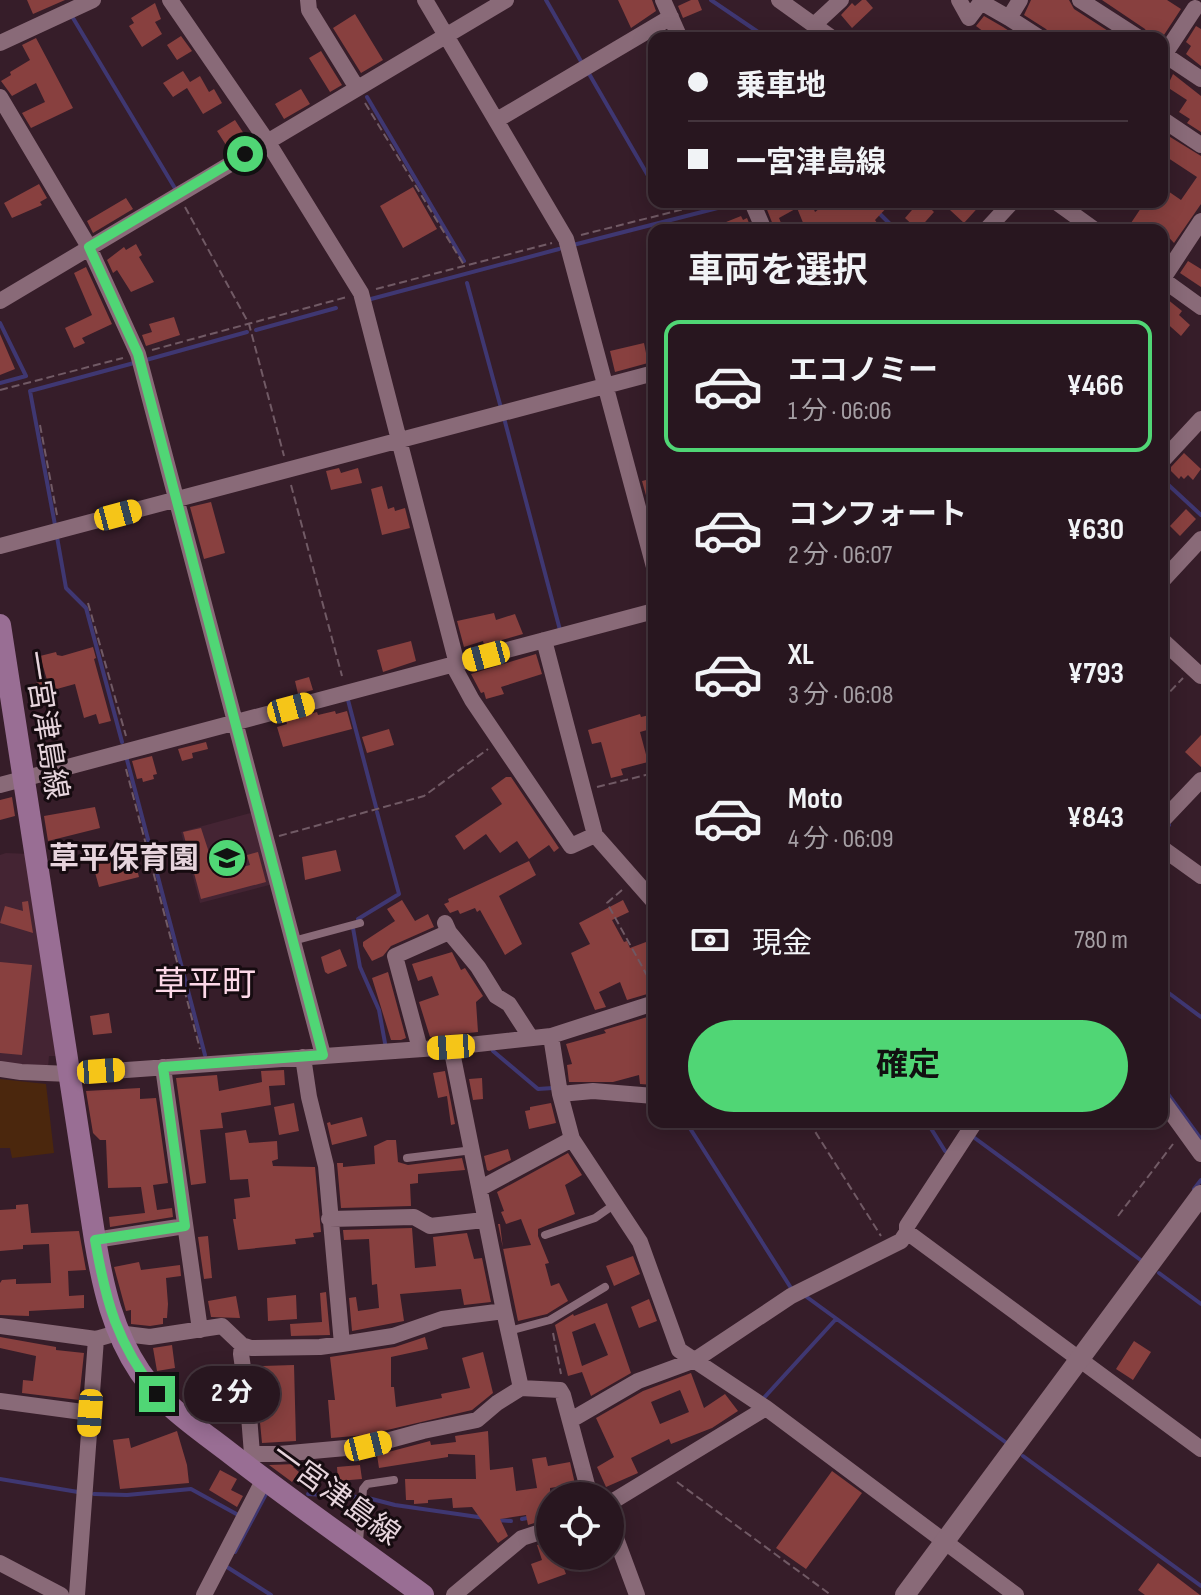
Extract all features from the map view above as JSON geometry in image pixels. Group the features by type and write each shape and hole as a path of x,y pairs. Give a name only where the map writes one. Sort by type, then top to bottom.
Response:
{"main road":[{"name":"一宮津島線","path":"0,625 104,1288 107,1336 157,1394 247,1458 264,1479 423,1595"}],"street":[{"path":"0,43 93,0"},
{"path":"170,0 267,141 361,293 455,664 472,700 571,846 595,835"},
{"path":"308,0 309,10 357,88"},
{"path":"425,0 566,239 648,544"},
{"path":"0,301 506,0"},
{"path":"663,0 677,32"},
{"path":"779,0 824,32"},
{"path":"814,25 841,0"},
{"path":"959,0 969,18 981,2 1031,32"},
{"path":"1009,18 1020,0"},
{"path":"1080,0 1130,32"},
{"path":"1168,47 1193,7"},
{"path":"497,120 671,17"},
{"path":"1168,58 1201,79"},
{"path":"0,97 89,247 138,354 323,1055"},
{"path":"1168,123 1201,145"},
{"path":"992,224 1006,208"},
{"path":"1064,208 1087,224"},
{"path":"1168,270 1201,221"},
{"path":"1168,283 1201,307"},
{"path":"0,546 648,375"},
{"path":"1168,455 1201,419"},
{"path":"1168,575 1201,539"},
{"path":"0,785 648,613"},
{"path":"544,640 595,835 648,895"},
{"path":"1168,646 1196,672"},
{"path":"1168,815 1201,780"},
{"path":"1168,852 1201,876"},
{"path":"420,1049 395,956 447,927 496,996 509,1004 531,1038"},
{"path":"0,1069 70,1074 451,1047 551,1036 648,1005"},
{"path":"551,1036 560,1094 572,1139 640,1242 679,1350 766,1408 1016,1595"},
{"path":"451,1047 481,1188 484,1220 521,1388"},
{"path":"303,1057 326,1166 342,1344"},
{"path":"163,1067 200,1330"},
{"path":"560,1094 593,1091 648,1096"},
{"path":"1168,1109 1201,1154"},
{"path":"571,1420 638,1381 695,1360 791,1296 901,1241 907,1226 971,1128"},
{"path":"481,1188 572,1139"},
{"path":"905,1595 1201,1195"},
{"path":"329,1219 414,1217 430,1226 484,1220"},
{"path":"95,1240 185,1226"},
{"path":"907,1232 1201,1449"},
{"path":"0,1326 150,1337 222,1326 242,1345 251,1348 320,1347 393,1336 442,1319 504,1311"},
{"path":"0,1563 73,1594 79,1564 90,1413 107,1336"},
{"path":"242,1345 248,1403 247,1458 368,1446 477,1420 521,1388 560,1390 571,1420 585,1482"},
{"path":"0,1401 90,1413"},
{"path":"624,1495 766,1408"},
{"path":"204,1595 264,1479"},
{"path":"454,1595 522,1538 536,1534"},
{"path":"624,1560 637,1595"}],"lane":[{"path":"293,941 360,923"},
{"path":"407,1158 473,1150"},
{"path":"545,1235 595,1218 616,1204"},
{"path":"509,1331 550,1320 605,1287"},
{"path":"358,1547 363,1489 367,1484 394,1480"}],"path":[{"path":"357,88 464,266"},
{"path":"178,194 249,324 347,693"},
{"path":"40,425 60,530"},
{"path":"88,603 203,1064"},
{"path":"1168,695 1196,672"},
{"path":"266,839 424,796 499,741"},
{"path":"584,790 648,774"},
{"path":"635,879 607,903 648,977"},
{"path":"813,1128 888,1248"},
{"path":"1118,1216 1183,1130"},
{"path":"550,1320 563,1395"},
{"path":"663,1471 831,1595"}],"shaded area":[{"name":"草平保育園","path":"254,812 273,884 200,903 181,832"},
{"path":"29,854 58,1056 49,1056 48,1068 0,1064 0,855"},
{"path":"0,1079 46,1084 54,1153 12,1158 10,1148 0,1148"}],"building":[{"path":"27,0 65,0 33,14"},
{"path":"618,0 652,0 656,11 631,28"},
{"path":"698,0 702,10 683,18 678,6"},
{"path":"862,0 873,8 852,28 841,15 852,3 855,6"},
{"path":"1031,0 1069,0 1074,9 1110,32 1049,32 1024,15"},
{"path":"1102,0 1167,0 1181,9 1166,32 1147,32"},
{"path":"155,3 161,19 155,22 162,34 142,47 129,26 134,23 131,18"},
{"path":"355,14 383,60 361,73 333,28"},
{"path":"984,16 1010,32 984,32 976,26"},
{"path":"1196,26 1201,29 1201,66 1186,54 1191,46 1186,42"},
{"path":"181,36 192,51 177,60 167,45"},
{"path":"36,38 73,108 31,128 22,113 45,102 36,83 12,96 1,81 30,60 22,45"},
{"path":"321,51 342,85 330,92 309,58"},
{"path":"183,71 190,82 200,76 209,92 214,89 222,103 203,114 187,88 173,97 163,83"},
{"path":"1173,74 1201,96 1201,132 1187,123 1190,119 1179,112 1187,100 1168,85"},
{"path":"301,89 310,104 284,119 275,104"},
{"path":"235,120 244,134 226,145 217,131"},
{"path":"1168,136 1201,156 1201,204 1174,243 1168,236 1168,224 1130,224 1141,208 1168,208 1168,191 1181,200 1197,177 1168,158"},
{"path":"39,184 47,198 40,202 42,205 12,218 4,203"},
{"path":"413,187 437,229 403,248 380,206"},
{"path":"126,198 133,209 93,233 87,221"},
{"path":"766,208 797,208 779,218 782,224 773,224"},
{"path":"797,208 813,208 815,212 820,208 886,208 875,220 878,224 804,224"},
{"path":"914,208 930,208 934,212 923,224 912,224 905,218"},
{"path":"952,208 978,208 964,223 950,210"},
{"path":"741,216 743,220 747,218 749,224 721,224"},
{"path":"136,244 142,255 139,257 154,282 131,292 117,270 113,273 107,260 124,247 126,250"},
{"path":"1188,261 1201,269 1201,287 1180,273"},
{"path":"86,267 112,324 82,338 85,343 74,348 65,328 92,315 74,273"},
{"path":"1168,300 1182,311 1179,315 1190,325 1181,336 1168,324"},
{"path":"174,317 180,335 146,346 142,335 152,332 149,324"},
{"path":"0,334 15,369 0,375"},
{"path":"644,343 648,363 615,372 610,351"},
{"path":"1184,453 1201,469 1193,480 1188,475 1179,479 1171,471"},
{"path":"339,468 341,473 358,468 362,483 331,490 326,471"},
{"path":"648,480 648,502 642,481"},
{"path":"382,486 388,509 394,507 395,511 405,508 410,528 382,535 371,489"},
{"path":"211,502 225,553 204,559 190,507"},
{"path":"1186,509 1196,519 1180,536 1170,526"},
{"path":"494,613 496,620 515,614 523,634 464,647 457,621"},
{"path":"411,641 416,661 383,672 377,650"},
{"path":"93,647 111,721 99,724 96,714 84,718 75,684 35,695 32,684 47,680 40,656 56,652 62,656"},
{"path":"536,654 542,674 501,687 504,694 486,699 471,674"},
{"path":"309,677 313,690 298,694 295,681"},
{"path":"335,711 336,714 347,711 352,729 283,747 277,727 287,724 286,720"},
{"path":"640,714 641,717 648,715 648,730 640,732 648,762 621,769 623,775 611,778 601,742 592,744 588,730"},
{"path":"389,729 394,745 367,753 362,737"},
{"path":"1201,735 1201,767 1185,752"},
{"path":"206,742 208,749 192,753 193,758 182,761 178,749"},
{"path":"152,756 157,774 153,775 154,779 143,782 142,778 137,779 132,761"},
{"path":"506,777 511,777 559,848 554,852 549,845 529,859 517,841 500,853 486,834 464,850 455,836 502,804 491,788"},
{"path":"12,797 15,816 0,820 0,800"},
{"path":"95,807 100,828 48,841 44,816"},
{"path":"201,828 216,874 250,865 247,855 258,852 266,882 201,899 183,832"},
{"path":"336,850 341,871 305,880 302,857"},
{"path":"133,854 139,877 99,887 93,865"},
{"path":"529,861 536,875 499,896 522,944 505,955 480,910 477,912 475,908 460,914 458,910 450,913 444,904 449,902 448,899"},
{"path":"402,900 415,921 428,914 434,927 391,946 383,956 372,961 363,942 395,921 387,909"},
{"path":"623,900 629,912 612,920 630,948 648,941 648,994 627,1000 620,982 599,992 606,1007 595,1010 571,953 590,944 579,923"},
{"path":"28,901 33,933 0,923 5,906 23,911 22,902"},
{"path":"340,949 347,966 328,974 321,957"},
{"path":"452,952 461,970 465,968 483,996 476,1002 478,1032 430,1037 419,1002 439,995 432,976 418,981 412,964"},
{"path":"0,962 32,965 22,1055 0,1053"},
{"path":"388,972 406,1038 401,1040 391,1040 372,978"},
{"path":"109,1013 112,1033 93,1035 90,1016"},
{"path":"648,1017 648,1085 640,1084 639,1075 613,1082 569,1082 567,1065 572,1064 566,1044 606,1033 604,1030"},
{"path":"284,1070 285,1085 269,1086 271,1105 221,1113 223,1128 200,1130 206,1183 191,1185 176,1078 217,1075 219,1091 262,1082 261,1071"},
{"path":"445,1071 455,1124 451,1125 447,1096 438,1098 433,1073"},
{"path":"482,1078 483,1099 473,1100 469,1079"},
{"path":"140,1088 140,1099 156,1098 168,1183 153,1185 157,1210 172,1208 173,1217 110,1227 109,1217 145,1213 141,1187 108,1188 106,1140 100,1140 93,1133 86,1091"},
{"path":"294,1103 299,1131 279,1135 274,1107"},
{"path":"551,1103 556,1123 529,1129 525,1111"},
{"path":"362,1117 367,1136 332,1145 327,1123 331,1125"},
{"path":"246,1130 249,1143 277,1141 278,1159 272,1161 273,1166 315,1167 321,1232 313,1233 314,1237 295,1239 296,1244 238,1250 233,1219 236,1219 234,1199 250,1197 248,1179 230,1180 225,1133"},
{"path":"396,1140 398,1162 408,1165 462,1158 465,1170 418,1174 418,1183 410,1184 411,1206 341,1208 337,1163 343,1163 343,1167 375,1164 374,1146"},
{"path":"508,1149 511,1160 487,1170 484,1156"},
{"path":"568,1153 582,1175 565,1185 575,1214 538,1229 538,1236 549,1263 545,1264 551,1286 559,1283 568,1301 547,1314 518,1321 503,1249 531,1245 521,1219 506,1224 497,1192"},
{"path":"28,1204 31,1233 79,1231 86,1270 68,1271 69,1296 84,1295 84,1308 29,1311 29,1316 0,1315 2,1280 16,1279 16,1284 51,1283 49,1244 23,1245 23,1249 0,1251 0,1210"},
{"path":"412,1228 415,1268 436,1266 433,1237 467,1233 474,1259 482,1258 491,1302 464,1305 461,1289 400,1294 404,1321 352,1331 349,1298 356,1297 358,1311 379,1308 377,1284 372,1285 369,1239 344,1240 343,1230"},
{"path":"208,1236 212,1278 204,1279 198,1237"},
{"path":"633,1256 640,1274 614,1286 606,1266"},
{"path":"139,1262 141,1270 180,1265 181,1276 166,1278 168,1304 167,1318 163,1318 163,1324 131,1324 131,1310 126,1311 114,1267"},
{"path":"326,1292 330,1335 291,1336 290,1324 322,1322 320,1293"},
{"path":"296,1295 297,1319 268,1321 267,1298"},
{"path":"236,1296 240,1318 211,1317 208,1301"},
{"path":"649,1299 657,1321 639,1328 631,1307"},
{"path":"607,1303 631,1373 591,1396 582,1372 568,1376 555,1325","holes":["595,1323 608,1355 582,1366 572,1332"]},
{"path":"0,1337 84,1353 79,1400 22,1393 23,1380 33,1381 36,1356 0,1348"},
{"path":"425,1337 428,1349 391,1357 391,1387 394,1387 396,1407 442,1398 441,1394 470,1388 462,1358 483,1352 493,1393 472,1410 366,1435 331,1438 328,1400 335,1400 330,1357 395,1347"},
{"path":"1134,1341 1151,1352 1133,1380 1116,1369"},
{"path":"172,1345 175,1368 157,1371 153,1348"},
{"path":"294,1365 296,1441 262,1443 256,1381 263,1381 262,1366"},
{"path":"691,1373 704,1408 725,1394 738,1411 712,1428 671,1444 669,1439 631,1458 638,1473 617,1482 604,1482 597,1467 614,1457 596,1418 643,1391","holes":["680,1390 689,1412 660,1424 651,1402"]},
{"path":"235,1392 238,1410 215,1413 214,1394"},
{"path":"177,1431 189,1483 120,1489 113,1440 129,1438 131,1448"},
{"path":"488,1431 490,1470 513,1467 516,1491 536,1488 536,1522 528,1525 526,1515 500,1519 508,1536 498,1543 472,1507 453,1508 452,1498 414,1504 414,1500 406,1500 405,1479 476,1479 475,1455 448,1454 448,1457 379,1468 377,1455 430,1441 431,1445 456,1442 455,1436"},
{"path":"546,1457 548,1466 570,1462 575,1482 536,1482 532,1459"},
{"path":"296,1464 293,1467 299,1472 292,1482 269,1465"},
{"path":"360,1465 362,1479 338,1481 337,1467"},
{"path":"220,1470 237,1479 231,1490 243,1496 237,1507 209,1490"},
{"path":"832,1471 862,1493 806,1569 776,1548"},
{"path":"536,1562 536,1570 564,1570 566,1574 538,1584 531,1564"},
{"path":"1158,1563 1200,1595 1145,1595 1138,1590"}],"waterway":[{"path":"546,0 582,63"},
{"path":"711,0 758,32"},
{"path":"73,18 176,190"},
{"path":"588,72 648,176"},
{"path":"367,97 464,261"},
{"path":"655,224 718,208"},
{"path":"878,212 890,224"},
{"path":"573,245 648,226"},
{"path":"371,299 559,249"},
{"path":"467,283 501,408"},
{"path":"256,330 336,308"},
{"path":"0,323 26,376 0,383"},
{"path":"146,360 247,332"},
{"path":"55,525 30,391 134,363"},
{"path":"504,418 560,630"},
{"path":"1168,485 1201,515"},
{"path":"57,537 66,588 86,608 122,742"},
{"path":"348,700 376,807"},
{"path":"126,756 205,1055"},
{"path":"358,919 399,894 377,812"},
{"path":"353,928 360,967 379,1010 385,1043"},
{"path":"1168,992 1201,1017"},
{"path":"493,1051 538,1089 553,1088"},
{"path":"1168,1094 1201,1139"},
{"path":"690,1128 791,1288"},
{"path":"931,1128 945,1151"},
{"path":"972,1136 1142,1261"},
{"path":"1194,1189 1201,1180"},
{"path":"1159,1273 1201,1304"},
{"path":"804,1295 1008,1444"},
{"path":"762,1400 836,1319"},
{"path":"1023,1456 1201,1586"},
{"path":"0,1479 78,1492"},
{"path":"94,1494 127,1495 191,1489 240,1516"},
{"path":"235,1552 266,1494"},
{"path":"308,1494 358,1497"},
{"path":"368,1498 485,1518"},
{"path":"522,1519 532,1517"},
{"path":"497,1520 511,1521"},
{"path":"227,1567 271,1595"}],"place":[{"name":"草平保育園","path":"227,858"}],"district":[{"name":"草平町","path":"205,983"}],"route":[{"path":"157,1394 117,1333 95,1240 185,1226 163,1067 323,1055 138,354 89,247 245,154"}]}
